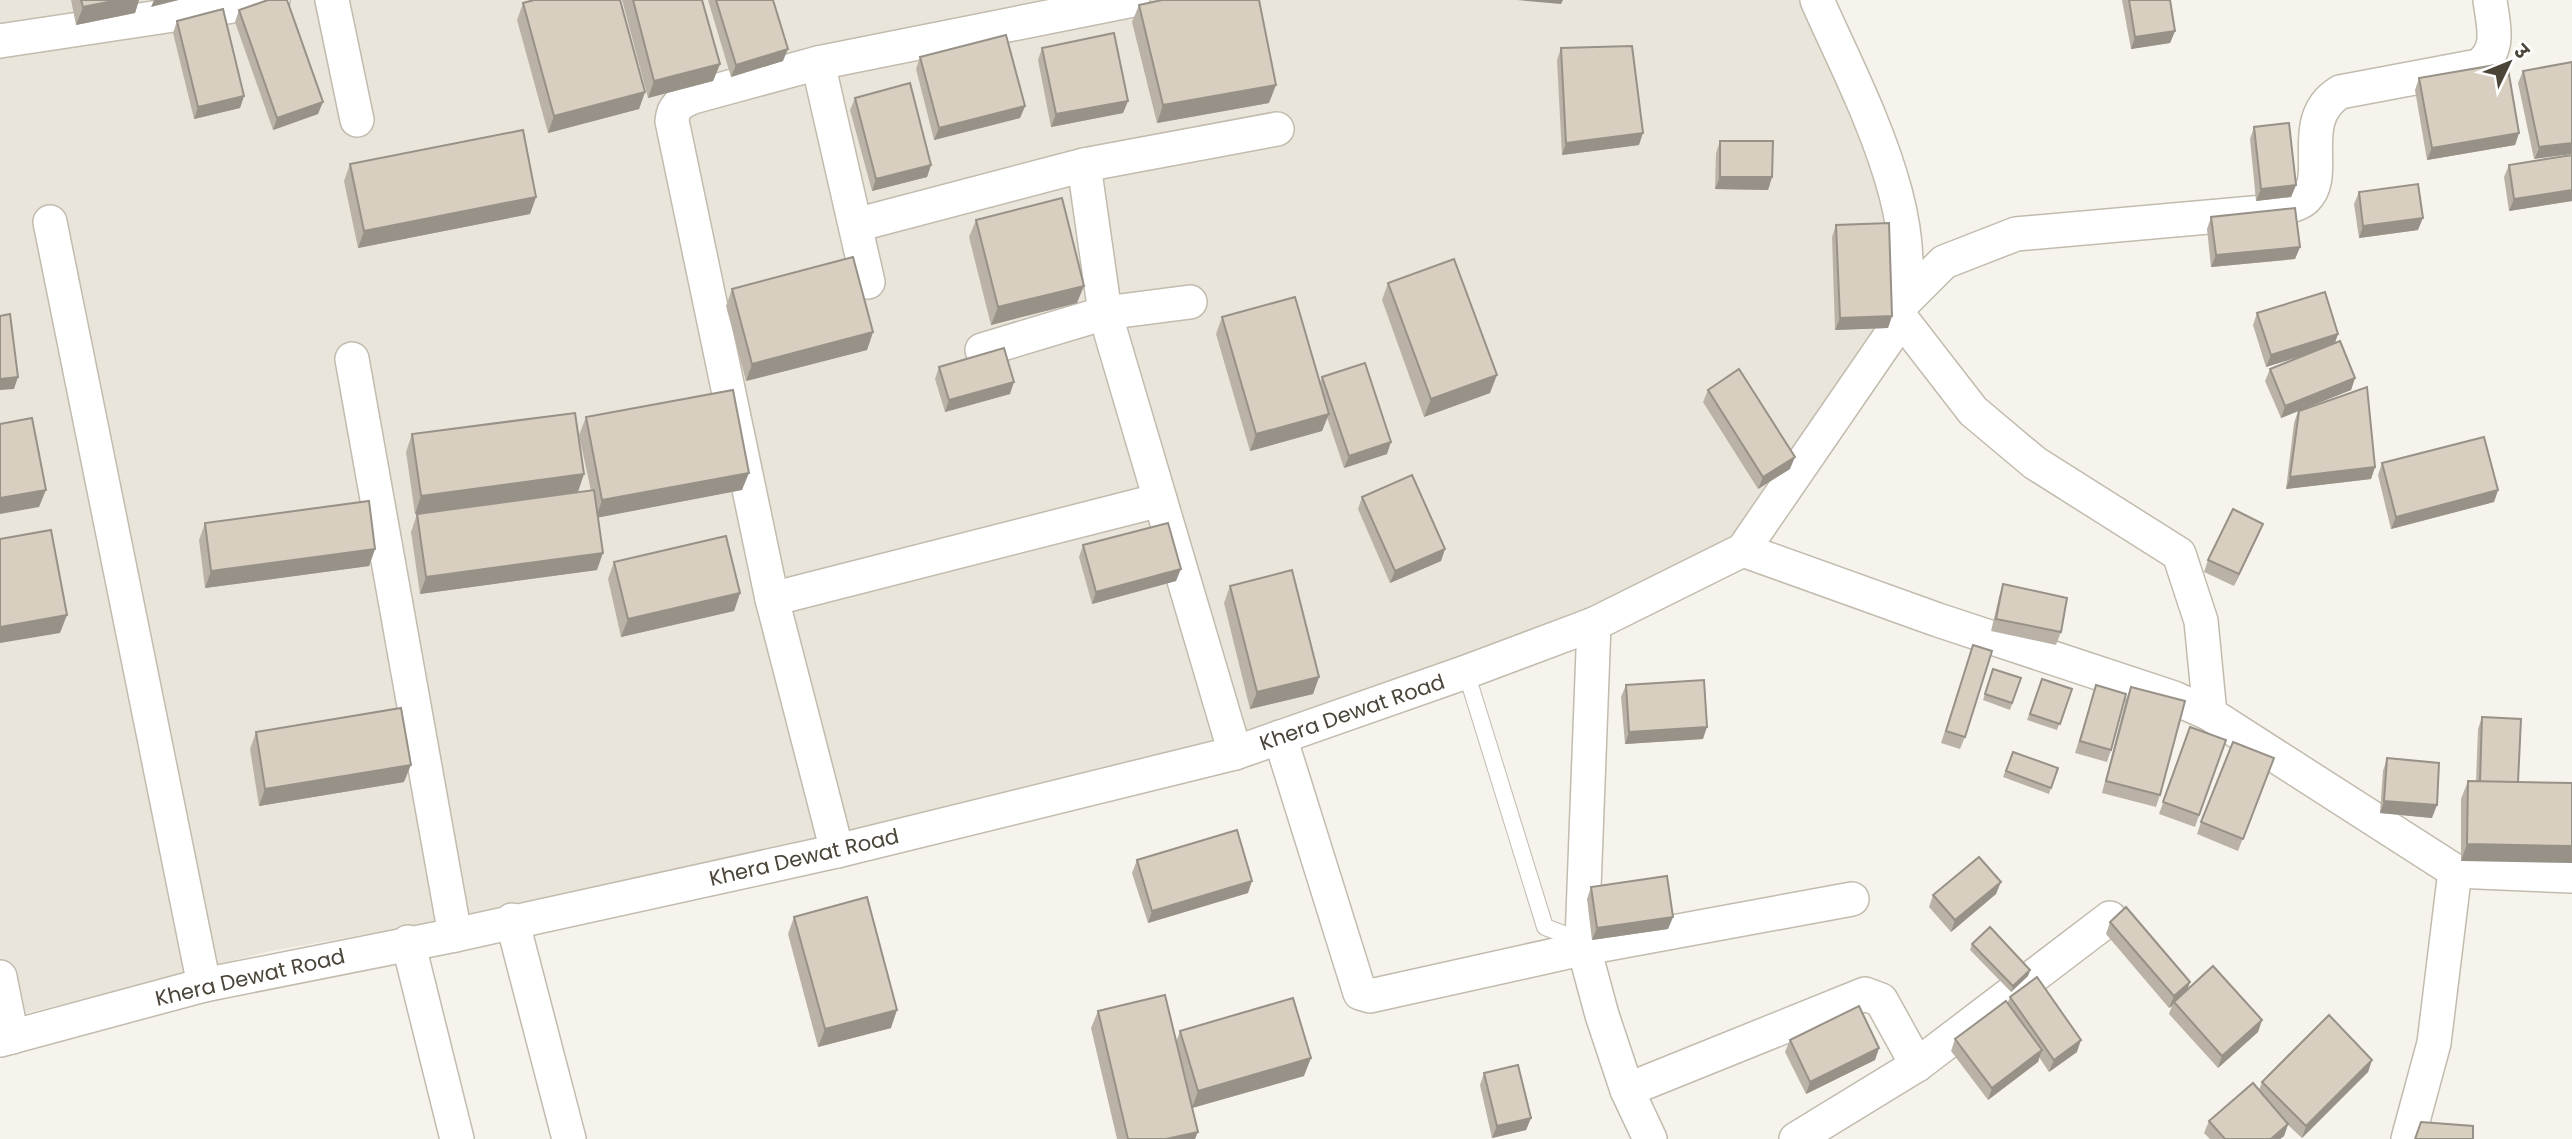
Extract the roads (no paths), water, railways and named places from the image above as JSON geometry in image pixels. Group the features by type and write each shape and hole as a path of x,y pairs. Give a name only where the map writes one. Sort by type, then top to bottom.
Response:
{"street":[{"path":"0,41 273,0"},
{"path":"332,0 357,120"},
{"path":"837,851 772,599 672,121 673,111 692,97 818,63 1133,0"},
{"path":"1817,0 1889,167 1905,240 1903,310 1973,411 2035,463 2179,554 2201,621 2210,714"},
{"path":"2490,0 2495,48 2489,58 2478,66 2340,92 2325,101 2318,117 2312,190 2303,201 2264,212 2016,234 1944,262 1903,310 1743,550 1938,620 2174,698 2210,714 2455,871 2572,876"},
{"path":"818,63 868,282"},
{"path":"856,225 1084,165 1277,129"},
{"path":"1084,165 1105,313 1235,752"},
{"path":"50,222 204,985"},
{"path":"982,350 1105,313 1190,302"},
{"path":"352,359 454,935"},
{"path":"772,599 1160,500"},
{"name":"Khera Dewat Road","path":"6,1039 204,985 408,942 454,935 512,920 837,851 1235,752 1466,672 1594,624 1743,550"},
{"path":"1594,624 1584,945 1602,1015 1627,1090 1650,1139"},
{"path":"1280,737 1360,993 1370,996 1584,945 1852,900"},
{"path":"2408,1139 2434,1042 2455,871"},
{"path":"1796,1139 1917,1065 2110,918"},
{"path":"512,920 569,1139"},
{"path":"408,942 457,1139"},
{"path":"0,977 6,1039"},
{"path":"1627,1090 1865,994 1881,1000 1917,1065"}],"lane":[{"path":"1466,672 1545,927 1584,945"}]}
